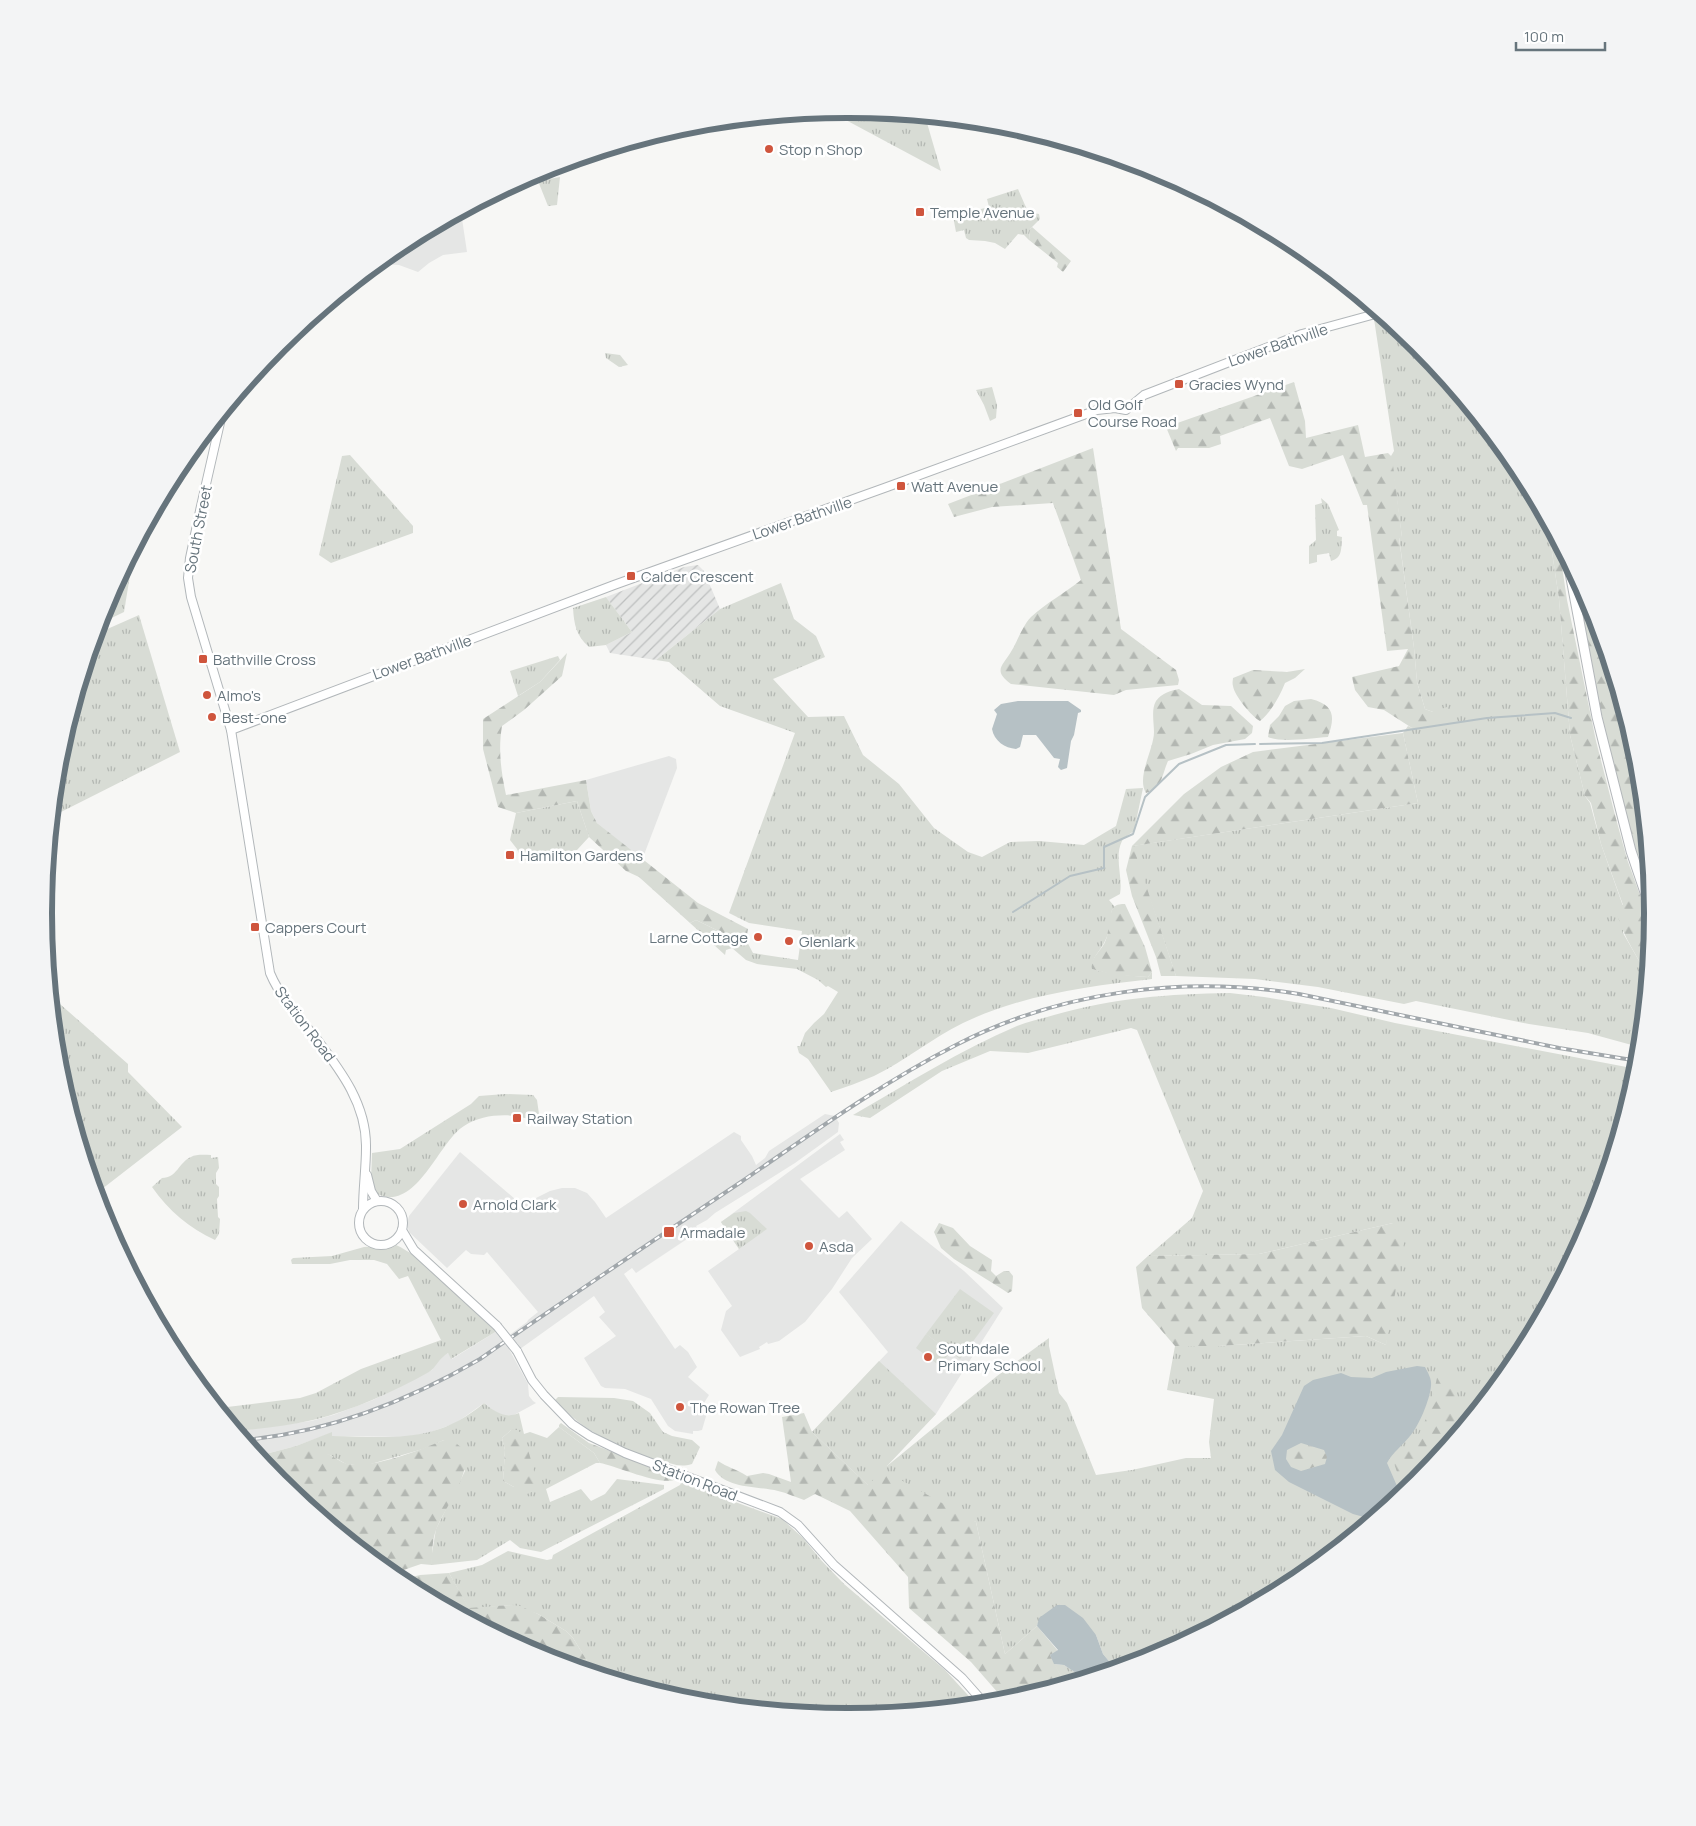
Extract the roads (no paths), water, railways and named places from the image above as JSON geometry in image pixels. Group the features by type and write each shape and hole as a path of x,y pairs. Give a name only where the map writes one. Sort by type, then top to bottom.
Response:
{"main road":[{"name":"Lower Bathville","path":"231,730 656,569 1097,410 1115,408 1126,410 1144,395 1293,338 1373,315"},
{"name":"South Street","path":"219,426 190,558 188,578 191,597 231,730"},
{"path":"1573,586 1597,717 1631,851 1643,886"},
{"name":"Station Road","path":"231,730 270,973 280,993 329,1055 352,1090 361,1111 366,1147 363,1209"},
{"name":"Station Road","path":"365,1165 370,1191 377,1201"},
{"path":"377,1201 385,1201 397,1208 402,1217 402,1230 394,1241 382,1246 375,1245 363,1237 359,1231 358,1223 363,1209 377,1201"},
{"name":"Station Road","path":"402,1230 414,1250 497,1326 516,1351 532,1380 572,1424 590,1436 625,1453 765,1506 789,1518 805,1532 834,1566 962,1678 979,1697"},
{"name":"Station Road","path":"394,1241 414,1250"}],"waterway":[{"path":"1260,744 1322,743 1487,718 1555,713 1571,718"},
{"path":"1013,912 1070,876 1104,868 1104,847 1133,834 1145,797 1179,764 1226,745 1255,744"}],"railway":[{"path":"251,1439 307,1430 337,1422 396,1401 453,1374 480,1359 820,1128 900,1076 956,1045 996,1027 1037,1012 1080,1000 1124,992 1168,988 1212,986 1256,989 1299,994 1559,1048 1629,1060"}],"place":[{"name":"Stop n Shop","path":"769,149"},
{"name":"Temple Avenue","path":"920,212"},
{"name":"Gracies Wynd","path":"1179,384"},
{"name":"Old Golf Course Road","path":"1078,413"},
{"name":"Watt Avenue","path":"901,486"},
{"name":"Calder Crescent","path":"631,576"},
{"name":"Bathville Cross","path":"203,659"},
{"name":"Almo's","path":"207,695"},
{"name":"Best-one","path":"212,717"},
{"name":"Hamilton Gardens","path":"510,855"},
{"name":"Cappers Court","path":"255,927"},
{"name":"Larne Cottage","path":"758,937"},
{"name":"Glenlark","path":"789,941"},
{"name":"Railway Station","path":"517,1118"},
{"name":"Arnold Clark","path":"463,1204"},
{"name":"Armadale","path":"669,1232"},
{"name":"Asda","path":"809,1246"},
{"name":"Southdale Primary School","path":"928,1357"},
{"name":"The Rowan Tree","path":"680,1407"}]}
